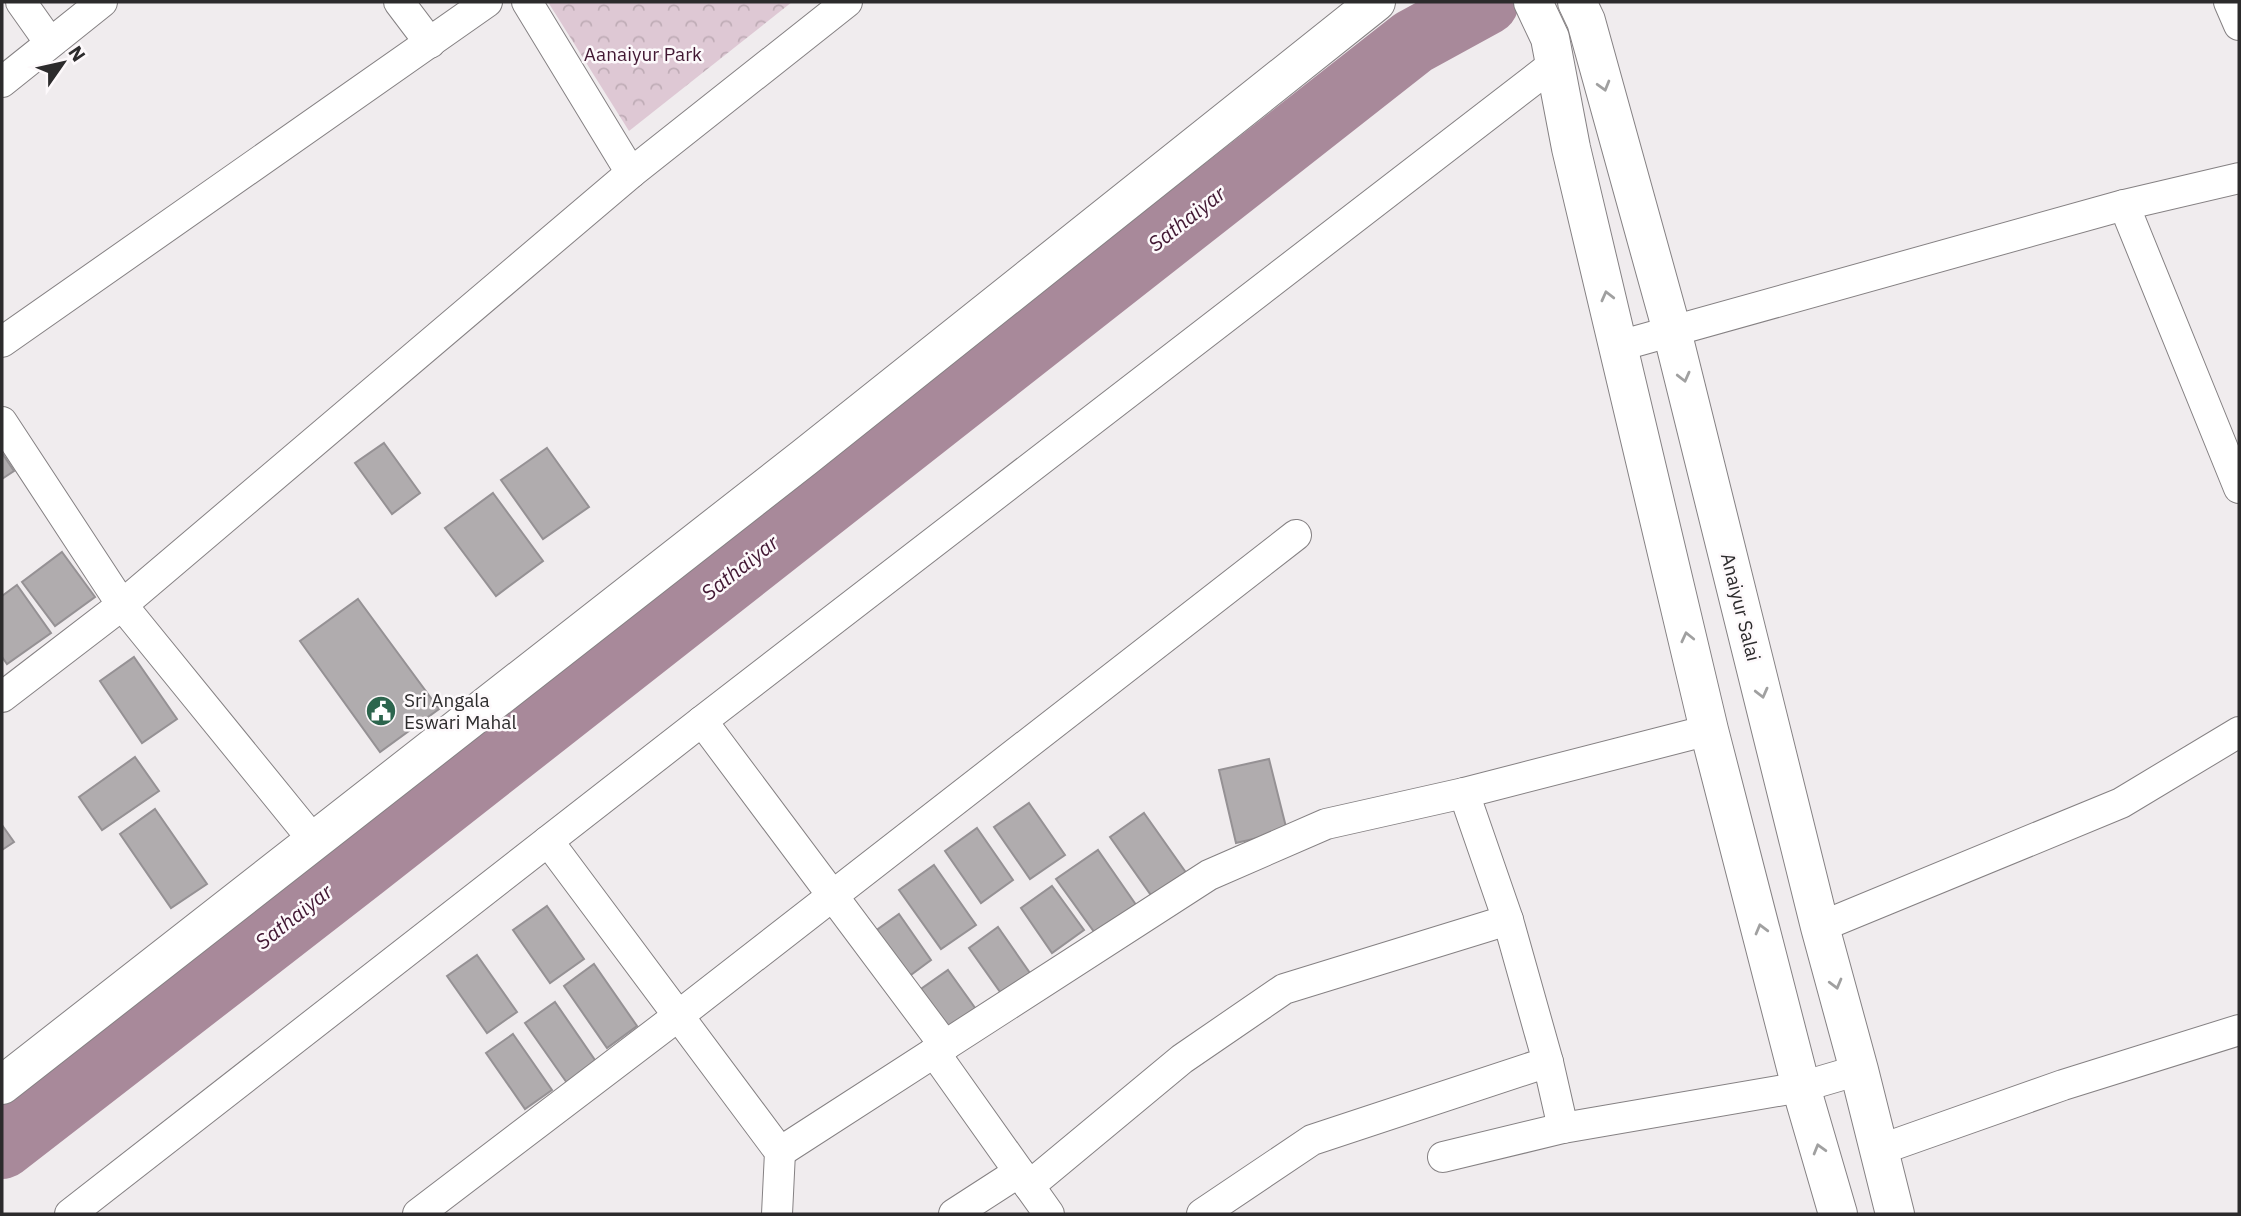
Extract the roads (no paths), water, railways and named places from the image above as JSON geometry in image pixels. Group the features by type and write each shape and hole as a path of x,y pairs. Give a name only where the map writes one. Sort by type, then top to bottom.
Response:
{"main road":[{"path":"2,1085 805,457 1376,2"},
{"path":"1533,2 1552,51 1572,148 1709,730 1801,1087 1838,1214"},
{"name":"Anaiyur Salai","path":"1581,11 1672,331 1820,927 1895,1214"}],"street":[{"path":"21,2 50,43"},
{"path":"2,82 102,2"},
{"path":"399,2 430,43"},
{"path":"2,342 487,2"},
{"path":"527,2 631,173"},
{"path":"2,697 122,605 631,173 847,2"},
{"path":"2229,2 2239,25"},
{"path":"70,1214 702,721 1552,51"},
{"path":"1619,346 2124,205 2239,178"},
{"path":"2124,205 2226,431 2239,488"},
{"path":"2,422 122,605 314,841"},
{"path":"418,1214 678,1016 1296,535"},
{"path":"702,721 833,896 1049,1214"},
{"path":"780,1152 1209,875 1326,824 1464,793 1709,730"},
{"path":"1820,927 2121,803 2239,732"},
{"path":"1464,793 1508,920 1548,1062 1563,1128"},
{"path":"548,841 780,1152 777,1214"},
{"path":"954,1214 1024,1179 1182,1059 1284,989 1508,920"},
{"path":"1879,1150 2063,1085 2239,1030"},
{"path":"1202,1214 1312,1140 1548,1062"},
{"path":"1443,1157 1563,1128 1801,1087 1859,1070"}],"waterway":[{"name":"Sathaiyar","path":"2,1146 362,867 1413,42 1486,2"}],"place":[{"name":"Sri Angala Eswari Mahal","path":"381,711"}],"park label":[{"name":"Aanaiyur Park","path":"643,54"}]}
